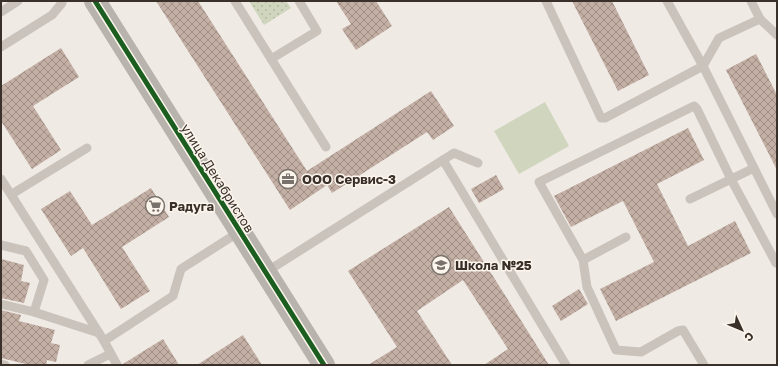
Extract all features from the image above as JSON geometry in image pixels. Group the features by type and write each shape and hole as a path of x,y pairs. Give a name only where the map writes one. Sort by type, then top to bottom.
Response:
{"street":[{"name":"улица Декабристов","path":"95,1 324,365"}],"lane":[{"path":"1,12 18,1"},
{"path":"1,47 52,14 62,3 61,1"},
{"path":"235,1 326,147"},
{"path":"271,60 317,30 299,1"},
{"path":"546,1 601,118 605,118 703,66 719,38 760,19"},
{"path":"667,1 703,66 777,214"},
{"path":"751,1 760,19 777,35"},
{"path":"704,365 683,330 678,331 641,352 616,350 587,287 583,260 539,182 694,106 697,108 731,179 776,263"},
{"path":"12,194 87,148"},
{"path":"265,272 454,153 478,163"},
{"path":"443,160 566,365"},
{"path":"690,199 754,168"},
{"path":"1,179 12,194 104,341 117,365"},
{"path":"104,341 174,296 181,269 239,232"},
{"path":"583,260 626,237"},
{"path":"1,245 26,251 44,280 34,312"},
{"path":"1,304 34,312 99,333"},
{"path":"88,365 110,354"},
{"path":"1,364 5,365"}],"green space":[{"path":"249,1 286,1 291,8 264,25"},
{"path":"545,102 569,146 519,174 494,131"}],"building":[{"path":"156,1 198,1 307,171 431,91 454,126 433,140 427,132 332,193 327,185 290,210"},
{"path":"336,1 376,1 392,26 356,50 342,29 351,24"},
{"path":"572,1 612,1 649,75 618,91"},
{"path":"61,48 79,77 33,106 61,150 32,169 1,121 1,86"},
{"path":"756,54 777,95 777,170 726,70"},
{"path":"688,128 704,160 657,184 688,246 735,221 751,253 616,321 600,289 654,262 623,201 571,227 554,196"},
{"path":"496,175 504,189 479,203 471,189"},
{"path":"151,188 169,217 122,247 150,291 121,309 83,248 71,256 41,209 70,191 92,225"},
{"path":"449,207 549,365 484,365 508,349 463,280 417,311 452,365 368,365 397,347 348,271"},
{"path":"1,259 24,265 21,281 30,283 24,303 1,298"},
{"path":"579,289 588,304 561,321 552,306"},
{"path":"1,310 21,315 19,321 55,330 51,343 60,345 56,362 47,360 46,365 30,365 1,358"},
{"path":"243,335 262,365 197,365"},
{"path":"163,339 179,365 123,365 123,364"}],"cycle path":[{"path":"95,1 324,365"}],"place":[{"name":"ООО Сервис-3","path":"288,179"},
{"name":"Радуга","path":"155,206"},
{"name":"Школа №25","path":"441,265"}]}
